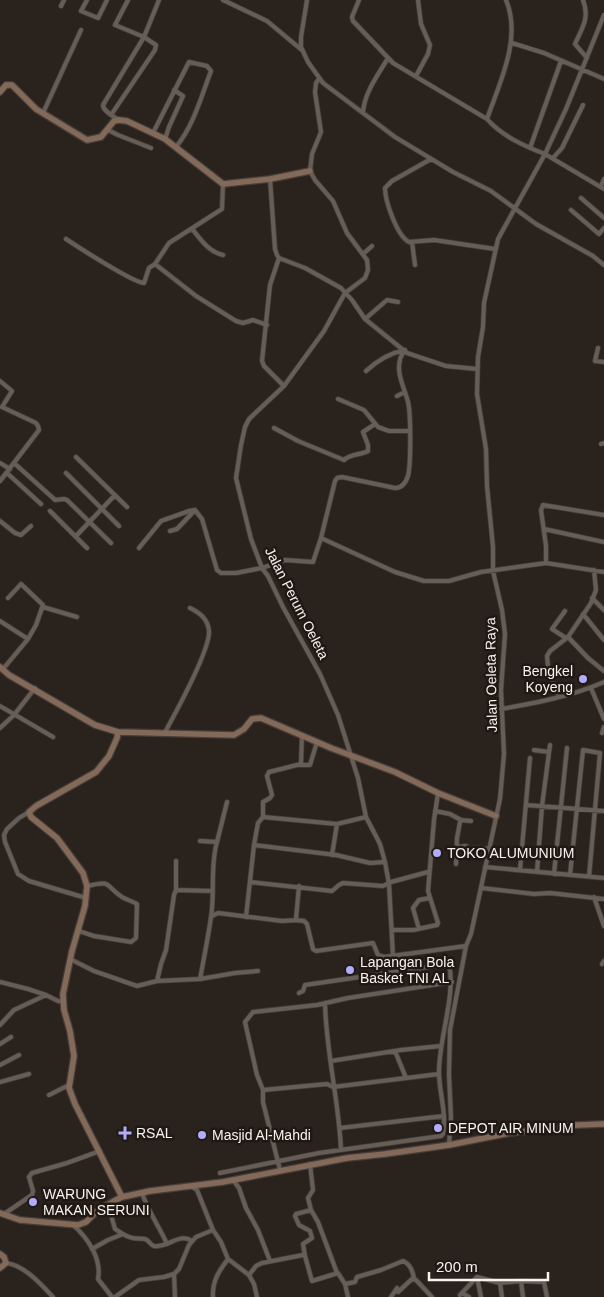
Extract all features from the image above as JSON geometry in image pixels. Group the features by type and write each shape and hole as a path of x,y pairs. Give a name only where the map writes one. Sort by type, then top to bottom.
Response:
{"street":[{"path":"61,6 64,0"},
{"path":"87,0 81,11 98,18 107,0"},
{"path":"111,115 155,50 156,45 144,37 115,25 128,0"},
{"path":"159,0 144,37 103,105 103,108 119,120 127,121 165,139 224,184 270,179 310,171"},
{"path":"223,0 267,21 303,51 319,79 326,86 395,137 453,172 482,185 536,224 592,256 604,265"},
{"path":"303,51 301,37 307,0"},
{"path":"359,0 352,17 353,21 400,68 487,119 501,132 553,158 602,187 604,179"},
{"path":"416,76 428,54 430,45 422,24 418,0"},
{"path":"487,119 512,43 513,26 506,0"},
{"path":"583,0 586,6 584,25 575,44 587,58"},
{"name":"Jalan Oeleta Raya","path":"449,1145 449,1044 452,1019 466,946 471,934 501,792 504,754 501,709 505,634 502,610 493,571 486,449 477,394 477,368 484,303 500,234 545,154 604,16"},
{"path":"43,113 81,30"},
{"path":"512,43 604,79"},
{"path":"363,113 363,107 369,91 388,58"},
{"path":"530,148 561,61"},
{"path":"153,133 189,62 204,64 210,69 188,132 176,147"},
{"path":"319,79 316,83 316,92 321,132 312,154 310,171 315,180 330,197 347,234 368,263 367,274 361,282 345,293"},
{"path":"0,92 6,85 12,85 33,106 87,140 99,138 114,122 119,120"},
{"path":"165,139 184,96 174,90"},
{"path":"553,158 565,142 582,105"},
{"path":"108,130 150,148"},
{"path":"430,159 392,181 385,188 388,203 404,239 412,242 434,240 495,249"},
{"path":"270,179 275,249 280,258 320,276 345,293 365,319 411,356 457,368 477,368"},
{"path":"66,239 141,284 144,283 150,267 155,264 170,243 193,230 222,209 224,184"},
{"path":"580,198 604,218"},
{"path":"571,210 599,234 604,228"},
{"path":"193,230 214,252 223,255"},
{"path":"412,242 414,265"},
{"path":"363,254 372,246"},
{"path":"280,258 270,285 262,356 263,364 284,386"},
{"path":"155,264 196,296 236,321 243,323 253,320 267,325"},
{"name":"Jalan Perum Oeleta","path":"345,293 324,331 284,386 253,414 246,423 240,445 236,478 251,539 262,568 320,674 338,715 358,778 366,817 380,844 385,862 389,884 393,956"},
{"path":"365,319 387,300 398,302"},
{"path":"598,348 595,361 604,362"},
{"path":"366,371 378,360 405,350"},
{"path":"195,510 202,519 217,570 221,573 236,573 262,568 285,560 313,562 335,481 338,478 342,477 400,488 408,476 409,405 402,382 399,361 405,350"},
{"path":"0,381 12,391 1,408 34,422 39,427 34,438 0,481"},
{"path":"397,396 405,392"},
{"path":"338,399 364,410 375,424 389,431 410,431"},
{"path":"274,428 298,441 344,460 368,450 363,432 375,424"},
{"path":"76,457 127,507"},
{"path":"0,463 10,468"},
{"path":"14,463 55,500 64,498 67,500 110,543"},
{"path":"7,473 41,504"},
{"path":"66,473 120,526"},
{"path":"76,536 115,495"},
{"path":"546,563 542,506 545,504 604,515"},
{"path":"170,531 178,529 195,510"},
{"path":"139,548 161,521 195,510"},
{"path":"50,511 88,548"},
{"path":"0,521 15,533 22,535 31,526"},
{"path":"544,529 604,542"},
{"path":"321,538 395,572 424,581 449,582 481,572 546,563 604,572"},
{"path":"560,696 548,672 547,658 550,651 567,638 591,603 596,590 594,570"},
{"path":"8,598 21,584 43,607 77,617"},
{"path":"592,598 604,610"},
{"path":"43,607 28,639 2,668 95,725 118,732 234,735 244,729 250,720 257,718 349,753 438,793 496,816"},
{"path":"164,734 189,684 208,635 208,624 205,619 190,608"},
{"path":"565,611 552,629 567,638 604,671"},
{"path":"583,614 604,640"},
{"path":"0,621 28,639"},
{"path":"501,709 550,699 590,688 604,682"},
{"path":"0,728 14,715 34,688"},
{"path":"590,688 604,719"},
{"path":"0,706 53,737"},
{"path":"602,733 604,727"},
{"path":"86,898 29,882 18,874 4,835 7,829 19,818 36,806 96,772 109,756 118,732"},
{"path":"246,917 258,823 264,817 263,802 272,795 267,776 269,772 302,762 302,735"},
{"path":"298,764 310,765 316,742"},
{"path":"537,872 542,806 550,745"},
{"path":"555,874 567,748"},
{"path":"534,750 550,752"},
{"path":"570,875 583,750 600,753 589,877"},
{"path":"520,870 530,758"},
{"path":"392,930 419,929 437,925 438,923 428,891 428,872 438,793"},
{"path":"200,979 212,916 212,891 217,842 227,802"},
{"path":"526,805 604,811"},
{"path":"435,811 450,814 470,822"},
{"path":"30,812 31,817 57,838 83,873 87,886 79,931 70,959 64,988 64,1002 74,1056 70,1085 72,1096 122,1197"},
{"path":"264,817 337,824 366,817"},
{"path":"456,864 456,847 461,820"},
{"path":"332,855 337,824"},
{"path":"200,842 217,842"},
{"path":"254,845 332,855 370,863 385,862"},
{"path":"456,847 466,846"},
{"path":"479,848 489,848"},
{"path":"157,982 166,950 176,890 176,861"},
{"path":"485,867 604,878"},
{"path":"250,882 332,891 343,883 383,886 428,872"},
{"path":"79,931 94,936 131,942 136,938 137,904 123,898 108,884 100,883 87,886"},
{"path":"296,919 299,886"},
{"path":"480,888 604,899"},
{"path":"176,890 212,891"},
{"path":"594,897 604,926"},
{"path":"419,929 413,908 422,898 430,898"},
{"path":"212,916 218,913 282,921 296,919 306,922 315,951 373,942 378,955 393,956 466,946"},
{"path":"70,959 94,971 129,984 144,986 157,982 200,979 258,971"},
{"path":"220,1173 341,1150 441,1136 444,1132 439,1074 441,1046 452,982 448,963 305,985 300,993"},
{"path":"0,982 28,989 64,1002"},
{"path":"280,1170 263,1102 263,1090 257,1076 245,1022 246,1018 253,1012 325,1003 364,995 452,982"},
{"path":"0,1025 14,1010 46,996"},
{"path":"325,1003 325,1028 340,1128 341,1150"},
{"path":"0,1044 11,1037"},
{"path":"331,1061 441,1046"},
{"path":"395,1051 406,1078"},
{"path":"0,1065 19,1055"},
{"path":"0,1082 29,1074"},
{"path":"263,1090 327,1084 333,1087 439,1074"},
{"path":"49,1094 70,1085"},
{"path":"340,1128 444,1116"},
{"path":"2,1214 20,1220 73,1225 86,1222 104,1207 122,1197 142,1193 233,1180 347,1158 449,1145 510,1133 555,1127 604,1124"},
{"path":"2,1214 32,1196 33,1191 28,1177 32,1173 100,1151"},
{"path":"310,1164 313,1190 308,1198 311,1210 318,1222 337,1273 340,1274 349,1296"},
{"path":"233,1180 239,1188 246,1208 258,1230 270,1262"},
{"path":"191,1185 197,1190 213,1230 221,1242 228,1259 248,1273 254,1284 257,1297"},
{"path":"142,1193 167,1244"},
{"path":"104,1207 110,1215 115,1229 130,1238 145,1239 153,1246 167,1244 182,1237 192,1241"},
{"path":"311,1210 296,1214 295,1216 299,1225 310,1231 312,1238 303,1244 312,1281 337,1273"},
{"path":"73,1225 84,1234 92,1249 98,1268 98,1279 113,1297 139,1280 174,1274 179,1269 185,1250 192,1241 213,1230"},
{"path":"92,1249 122,1234"},
{"path":"0,1254 6,1260 6,1263"},
{"path":"248,1273 256,1266 298,1255 305,1256"},
{"path":"213,1297 215,1280 228,1259"},
{"path":"345,1284 355,1282 358,1277 403,1261 413,1271 414,1279 432,1297"},
{"path":"0,1268 6,1263 13,1264 34,1278 53,1297"},
{"path":"174,1274 175,1297"},
{"path":"477,1277 500,1282 544,1282 548,1297"},
{"path":"469,1297 461,1294 477,1277"},
{"path":"477,1277 480,1297"},
{"path":"391,1297 397,1288 398,1292 414,1279"},
{"path":"521,1281 523,1297"},
{"path":"500,1282 502,1297"}],"tunnel":[{"path":"466,846 479,848"}],"place":[{"name":"Bengkel Koyeng","path":"583,679"},
{"name":"TOKO ALUMUNIUM","path":"437,853"},
{"name":"Lapangan Bola Basket TNI AL","path":"350,970"},
{"name":"DEPOT AIR MINUM","path":"438,1128"},
{"name":"RSAL","path":"125,1133"},
{"name":"Masjid Al-Mahdi","path":"202,1135"},
{"name":"WARUNG MAKAN SERUNI","path":"33,1202"}]}
